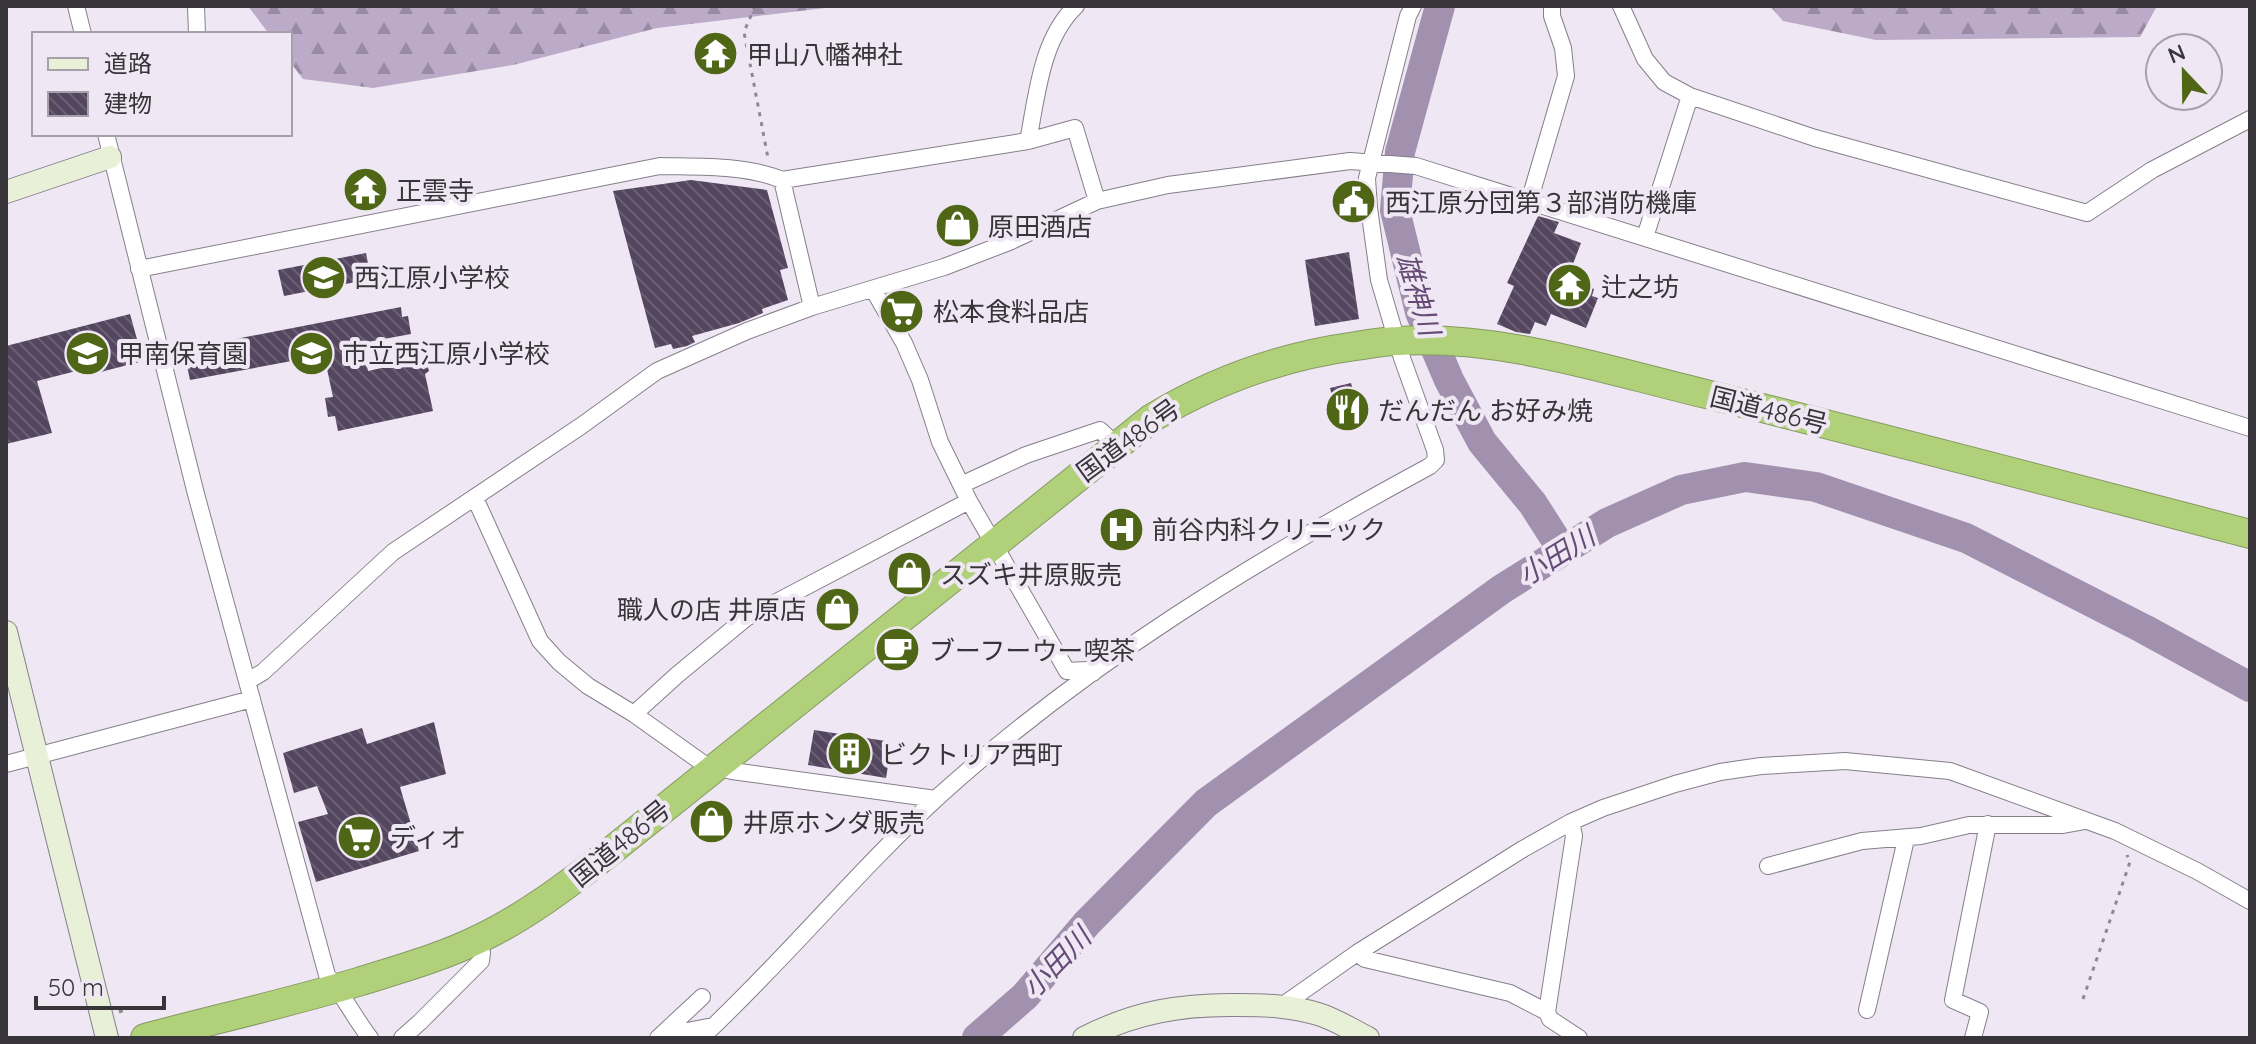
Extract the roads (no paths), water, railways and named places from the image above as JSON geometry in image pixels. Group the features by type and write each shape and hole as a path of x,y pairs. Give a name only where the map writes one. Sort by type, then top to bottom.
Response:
{"highway":[{"name":"国道486号","path":"145,1038 415,965 478,940 517,919 563,889 1152,418 1184,399 1253,369 1321,351 1401,341 1460,341 1521,349 1836,426 2250,534"}],"street":[{"path":"76,6 82,32"},
{"path":"196,6 197,32"},
{"path":"1028,141 1046,56 1064,17 1076,6"},
{"path":"701,1038 936,799 1015,733 1167,620 1330,520 1436,460 1401,341 1379,280 1367,178 1374,162 1408,16 1413,6"},
{"path":"1529,202 1566,76 1563,48 1552,16 1552,6"},
{"path":"1621,6 1645,59 1664,82 1690,96 1815,138 2087,213 2152,170 2250,119"},
{"path":"1645,237 1690,96"},
{"path":"139,269 660,166 712,167 777,178 1028,141 1075,128 1097,201"},
{"path":"106,136 192,479 327,975 370,1038"},
{"path":"6,192 110,157"},
{"path":"248,681 263,672 393,552 657,371 747,331 812,307 944,267 1009,242 1097,201 1168,185 1350,161 1416,166 2250,428"},
{"path":"777,178 812,307"},
{"path":"873,289 904,343 940,442 969,501 1067,671 1087,670 1093,673"},
{"path":"961,485 1026,455 1100,430 1116,445"},
{"path":"475,498 540,641 588,686 634,714 704,764 732,771 936,799"},
{"path":"634,714 746,618 969,501"},
{"path":"6,632 107,1038"},
{"path":"6,764 252,699"},
{"path":"1283,1005 1357,953 1571,822 1675,784 1720,772 1761,766 1845,761 1950,771 2115,831 2250,901"},
{"path":"1768,866 1862,841 1906,839 1969,825 2063,825 2088,821"},
{"path":"1571,822 1574,836 1547,1012 1550,1019 1579,1038"},
{"path":"1973,1038 1980,1012 1953,1000 1988,824"},
{"path":"1867,1010 1906,839"},
{"path":"402,1038 481,961 478,940"},
{"path":"1357,953 1365,959 1510,993 1547,1012"},
{"path":"659,1037 702,997"},
{"path":"1084,1038 1150,1012 1193,1005 1283,1005 1321,1015 1368,1038"},
{"path":"659,1037 714,1026"}],"waterway":[{"name":"雄神川","path":"1440,6 1400,152 1395,210 1420,312 1449,380 1482,442 1533,504 1563,551"},
{"name":"小田川","path":"977,1038 1025,996 1087,923 1206,803 1502,589 1607,523 1681,490 1745,477 1816,487 1966,538 2250,687"}],"place":[{"name":"甲山八幡神社","path":"716,54"},
{"name":"正雲寺","path":"365,190"},
{"name":"西江原分団第３部消防機庫","path":"1354,202"},
{"name":"原田酒店","path":"957,226"},
{"name":"西江原小学校","path":"323,277"},
{"name":"辻之坊","path":"1570,286"},
{"name":"松本食料品店","path":"902,311"},
{"name":"甲南保育園","path":"87,353"},
{"name":"市立西江原小学校","path":"311,353"},
{"name":"だんだん お好み焼","path":"1347,410"},
{"name":"前谷内科クリニック","path":"1121,529"},
{"name":"スズキ井原販売","path":"909,574"},
{"name":"職人の店 井原店","path":"837,609"},
{"name":"ブーフーウー喫茶","path":"898,650"},
{"name":"ビクトリア西町","path":"850,754"},
{"name":"井原ホンダ販売","path":"712,822"},
{"name":"ディオ","path":"359,837"}]}
